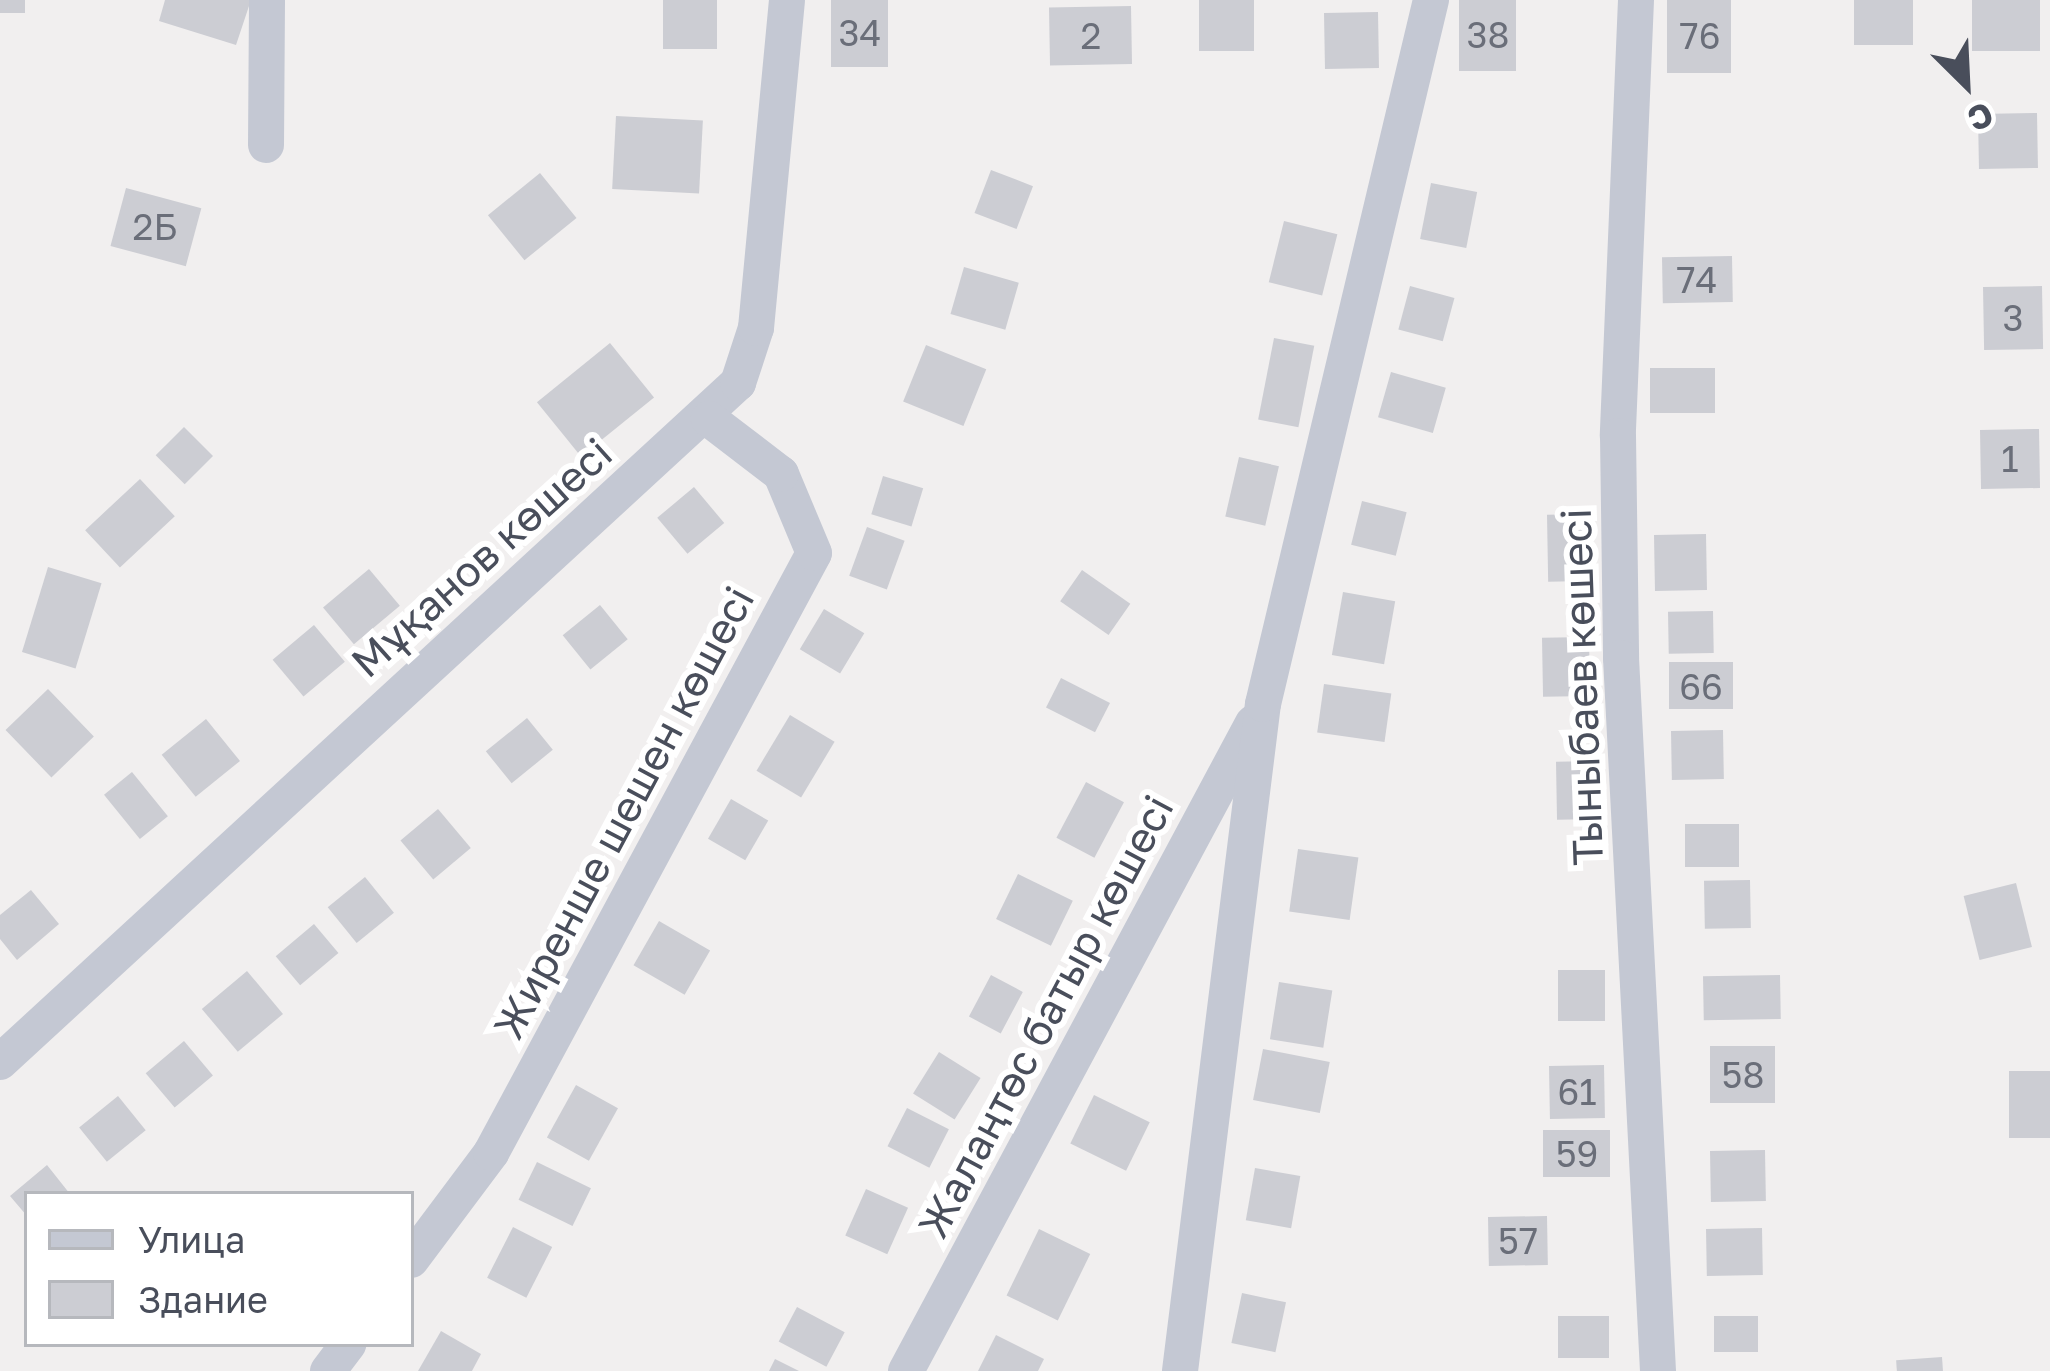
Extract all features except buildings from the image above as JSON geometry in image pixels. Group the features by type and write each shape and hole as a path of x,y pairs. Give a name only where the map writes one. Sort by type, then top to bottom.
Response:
{"street":[{"path":"266,145 267,0"},
{"name":"Мұқанов көшесі","path":"0,1062 620,486 710,419 737,383 756,328 787,0"},
{"name":"Жалаңтөс батыр көшесі","path":"1180,1371 1263,704 1431,0"},
{"name":"Тыныбаев көшесі","path":"1636,0 1620,569 1658,1371"},
{"name":"Жиренше шешен көшесі","path":"414,1256 490,1153 814,553 781,474 710,419"},
{"name":"Жалаңтөс батыр көшесі","path":"906,1371 1263,704"}]}
